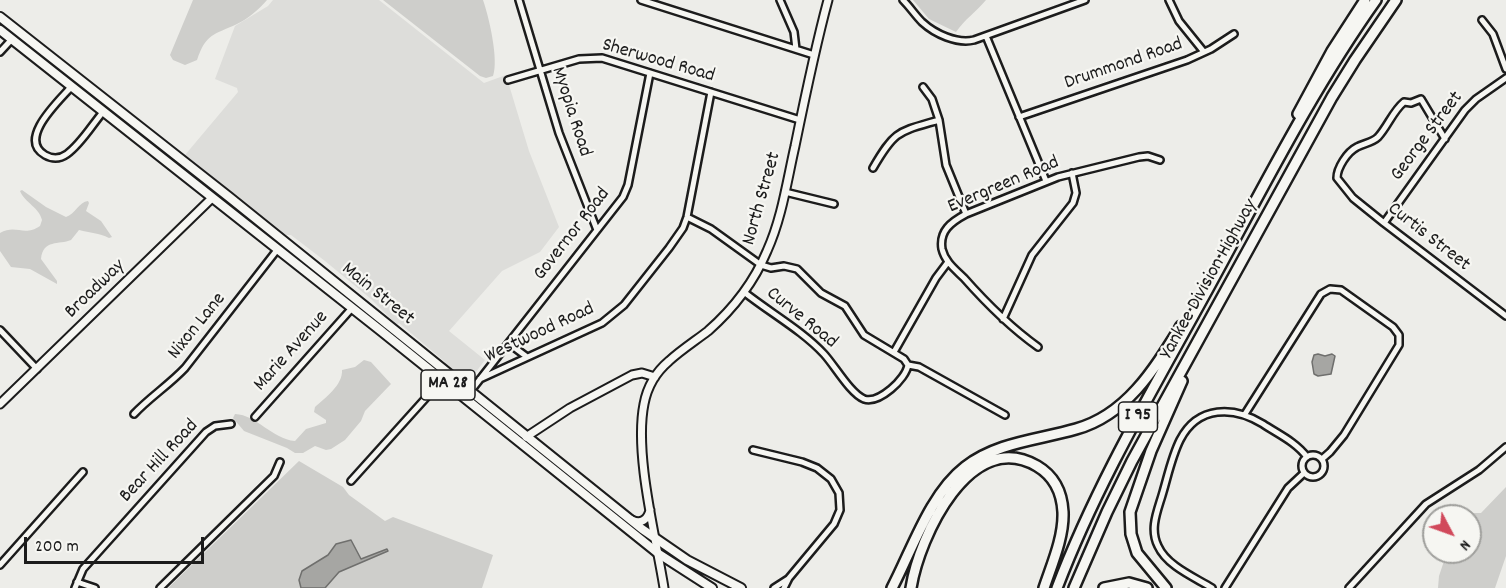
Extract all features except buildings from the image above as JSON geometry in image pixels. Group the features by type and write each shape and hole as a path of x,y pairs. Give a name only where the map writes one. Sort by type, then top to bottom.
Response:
{"highway":[{"path":"1285,149 1302,104 1365,0"},
{"name":"Yankee Division Highway","path":"1056,588 1112,468 1229,250 1336,60 1376,0"},
{"name":"Yankee Division Highway","path":"1074,588 1132,461 1332,97 1354,60 1396,0"},
{"path":"892,588 932,507 954,478 964,468 986,454 1025,441 1083,427 1115,410 1134,393 1155,368 1229,250"},
{"path":"1166,588 1137,553 1131,534 1130,512 1160,429 1216,308"},
{"path":"911,588 927,537 950,495 967,476 982,466 991,461 1007,459 1023,460 1042,469 1052,478 1061,496 1062,528 1044,588"},
{"path":"1104,588 1129,583 1147,588"}],"main road":[{"name":"Main Street","path":"0,16 230,197 656,540 712,574 741,588"},
{"name":"Main Street","path":"0,30 659,554 712,588"},
{"path":"32,56 39,57 45,52"}],"street":[{"name":"Myopia Road","path":"519,0 559,133 597,230"},
{"path":"641,0 814,55"},
{"path":"780,0 794,32 796,49"},
{"name":"North Street","path":"664,588 643,456 642,418 645,399 655,377 668,361 717,322 744,292 761,265 774,234 785,192 828,0"},
{"path":"903,0 924,24 944,35 964,42 1085,0"},
{"path":"1169,0 1179,21 1204,52"},
{"path":"1482,20 1493,34 1506,69"},
{"name":"Drummond Road","path":"1019,117 1177,64 1204,52 1234,34"},
{"path":"986,36 1046,181"},
{"path":"0,52 12,39"},
{"name":"Sherwood Road","path":"508,80 579,59 609,59 800,120"},
{"name":"Governor Road","path":"470,392 619,203 627,189 650,73"},
{"name":"George Street","path":"1384,223 1473,102 1506,78"},
{"path":"71,87 36,133 36,143 44,154 54,158 66,155 103,112"},
{"path":"924,87 932,99 939,120 946,165 966,214"},
{"name":"Westwood Road","path":"480,379 602,323 619,311 676,240 687,217 711,92"},
{"name":"Curtis Street","path":"1444,139 1421,99 1411,103 1404,102 1378,137 1372,142 1358,146 1351,152 1339,169 1337,178 1348,194 1506,316"},
{"path":"873,168 887,144 896,135 939,120"},
{"name":"Evergreen Road","path":"948,262 943,252 943,235 949,225 966,214 1046,181 1072,173 1139,157 1148,156 1160,160"},
{"path":"1003,319 1032,255 1074,203 1076,193 1072,173"},
{"path":"785,192 834,204"},
{"name":"Broadway","path":"0,404 212,198"},
{"path":"687,217 705,225 761,265"},
{"name":"Nixon Lane","path":"134,414 150,397 173,381 185,368 277,250"},
{"path":"894,352 936,278 948,262 1003,319 1038,347"},
{"name":"Curve Road","path":"744,292 814,344 853,390 865,399 877,398 896,385 906,372 908,365 906,361 864,335 844,305 821,293 797,269 788,266 768,268 761,265"},
{"path":"1245,414 1321,294 1330,289 1341,290 1394,327 1400,342 1397,351 1344,435 1322,459"},
{"name":"Marie Avenue","path":"255,417 352,308"},
{"path":"0,330 37,369"},
{"path":"512,340 515,348 527,357"},
{"path":"908,365 918,366 1005,415"},
{"path":"526,437 570,408 632,375 642,373 655,377"},
{"path":"351,481 442,380"},
{"path":"1212,588 1169,561 1155,539 1155,522 1176,449 1185,432 1194,422 1211,413 1231,411 1245,414 1294,443 1306,457"},
{"name":"Bear Hill Road","path":"76,585 84,568 206,432 215,426 231,424"},
{"path":"1349,588 1426,504 1479,470 1506,447"},
{"path":"753,450 817,468 831,478 839,494 840,510 834,524 789,578 784,588"},
{"path":"1315,455 1322,459 1324,466 1320,475 1312,478 1304,473 1302,464 1306,457 1315,455"},
{"path":"160,588 274,475 280,462"},
{"path":"0,565 83,472"},
{"path":"1225,588 1288,488 1304,473"},
{"path":"628,518 636,522 642,521 649,514 650,508"},
{"path":"774,588 789,578"},
{"path":"76,585 95,588"}],"shaded area":[{"path":"193,0 267,0 245,19 212,36 200,51 197,60 185,65 173,60 170,55"},
{"path":"273,0 379,0 484,83 506,75 529,151 559,227 540,252 502,271 449,331 485,360 469,381 447,366 399,323 397,325 371,299 325,261 291,235 286,235 185,155 238,92 237,88 215,79 235,26 268,6"},
{"path":"383,0 483,0 494,49 493,76 486,78 480,76"},
{"path":"913,0 986,0 956,32 929,19"},
{"path":"22,190 46,207 66,217 88,201 86,211 101,221 112,237 79,230 71,240 45,248 41,259 57,284 30,269 11,267 0,251 0,233 34,229 40,226 42,220 38,212 22,195 20,191"},
{"path":"1314,355 1335,356 1331,374 1318,376 1314,374 1312,362"},
{"path":"364,360 371,362 391,384 365,411 361,421 345,440 331,449 326,450 315,446 303,453 295,453 244,431 233,418 235,414 243,415 279,436 295,441 306,429 326,423 326,420 314,412 315,407 337,386 342,370 355,367"},
{"path":"299,461 343,487 349,495 385,521 393,517 493,555 482,588 168,588"},
{"path":"1506,487 1506,556 1495,588 1438,588 1443,564 1482,564 1482,512"},
{"path":"351,540 361,559 387,549 388,551 339,572 325,588 301,588 299,580 302,571 328,555 336,544"}]}
